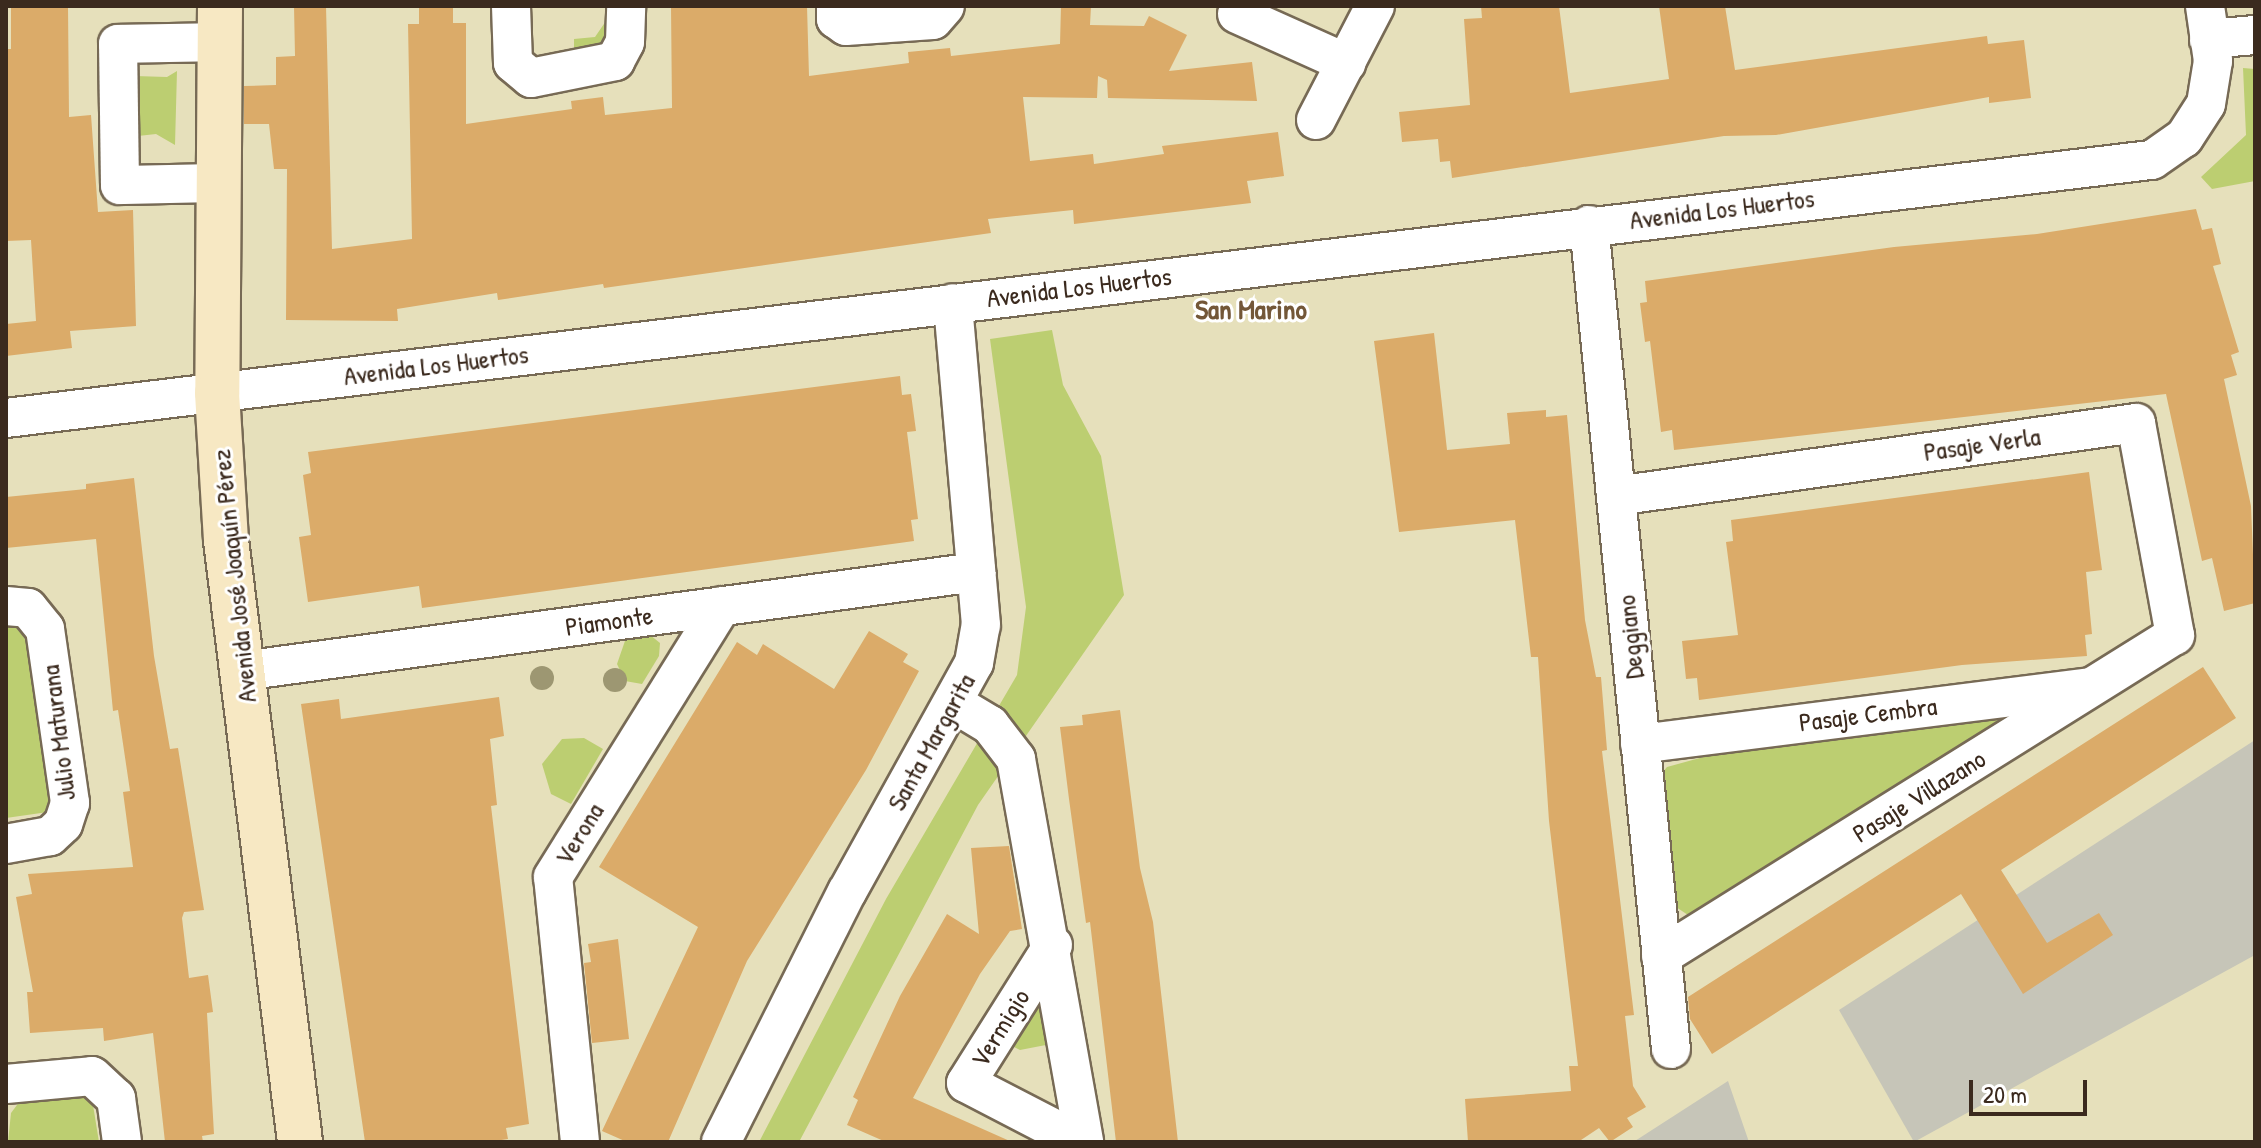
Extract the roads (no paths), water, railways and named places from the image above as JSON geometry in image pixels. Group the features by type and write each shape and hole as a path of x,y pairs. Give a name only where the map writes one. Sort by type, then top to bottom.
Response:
{"main road":[{"name":"Avenida José Joaquín Pérez","path":"220,24 217,393 226,540 300,1142"}],"street":[{"path":"511,6 513,63 531,78 615,61 625,42 626,6"},
{"path":"836,6 836,19 846,26 933,20 945,6"},
{"path":"1316,120 1375,6"},
{"path":"1237,14 1346,63"},
{"path":"2207,23 2255,35"},
{"name":"Avenida Los Huertos","path":"6,418 1589,225 2152,160 2184,138 2206,104 2212,82 2207,23"},
{"path":"219,183 120,185 118,44 220,24"},
{"name":"Deggiano","path":"1589,225 1671,1049"},
{"name":"Santa Margarita","path":"721,1142 847,892 955,704 979,644 976,572 953,303"},
{"name":"Pasaje Verla","path":"1616,496 2136,423 2175,635"},
{"name":"Piamonte","path":"242,671 976,572"},
{"name":"Julio Maturana","path":"6,606 28,608 45,629 70,803 63,824 50,836 6,844"},
{"name":"Verona","path":"580,1142 553,877 722,606"},
{"name":"Pasaje Villazano","path":"1661,956 2175,635"},
{"name":"Pasaje Cembra","path":"1640,744 2095,687"},
{"name":"Vermigio","path":"955,704 990,725 1016,759 1053,945 1082,1142"},
{"name":"Vermigio","path":"1053,945 966,1083 1082,1142"},
{"path":"6,1084 92,1076 102,1081 116,1098 122,1142"}],"district":[{"name":"San Marino","path":"1251,309"}]}
